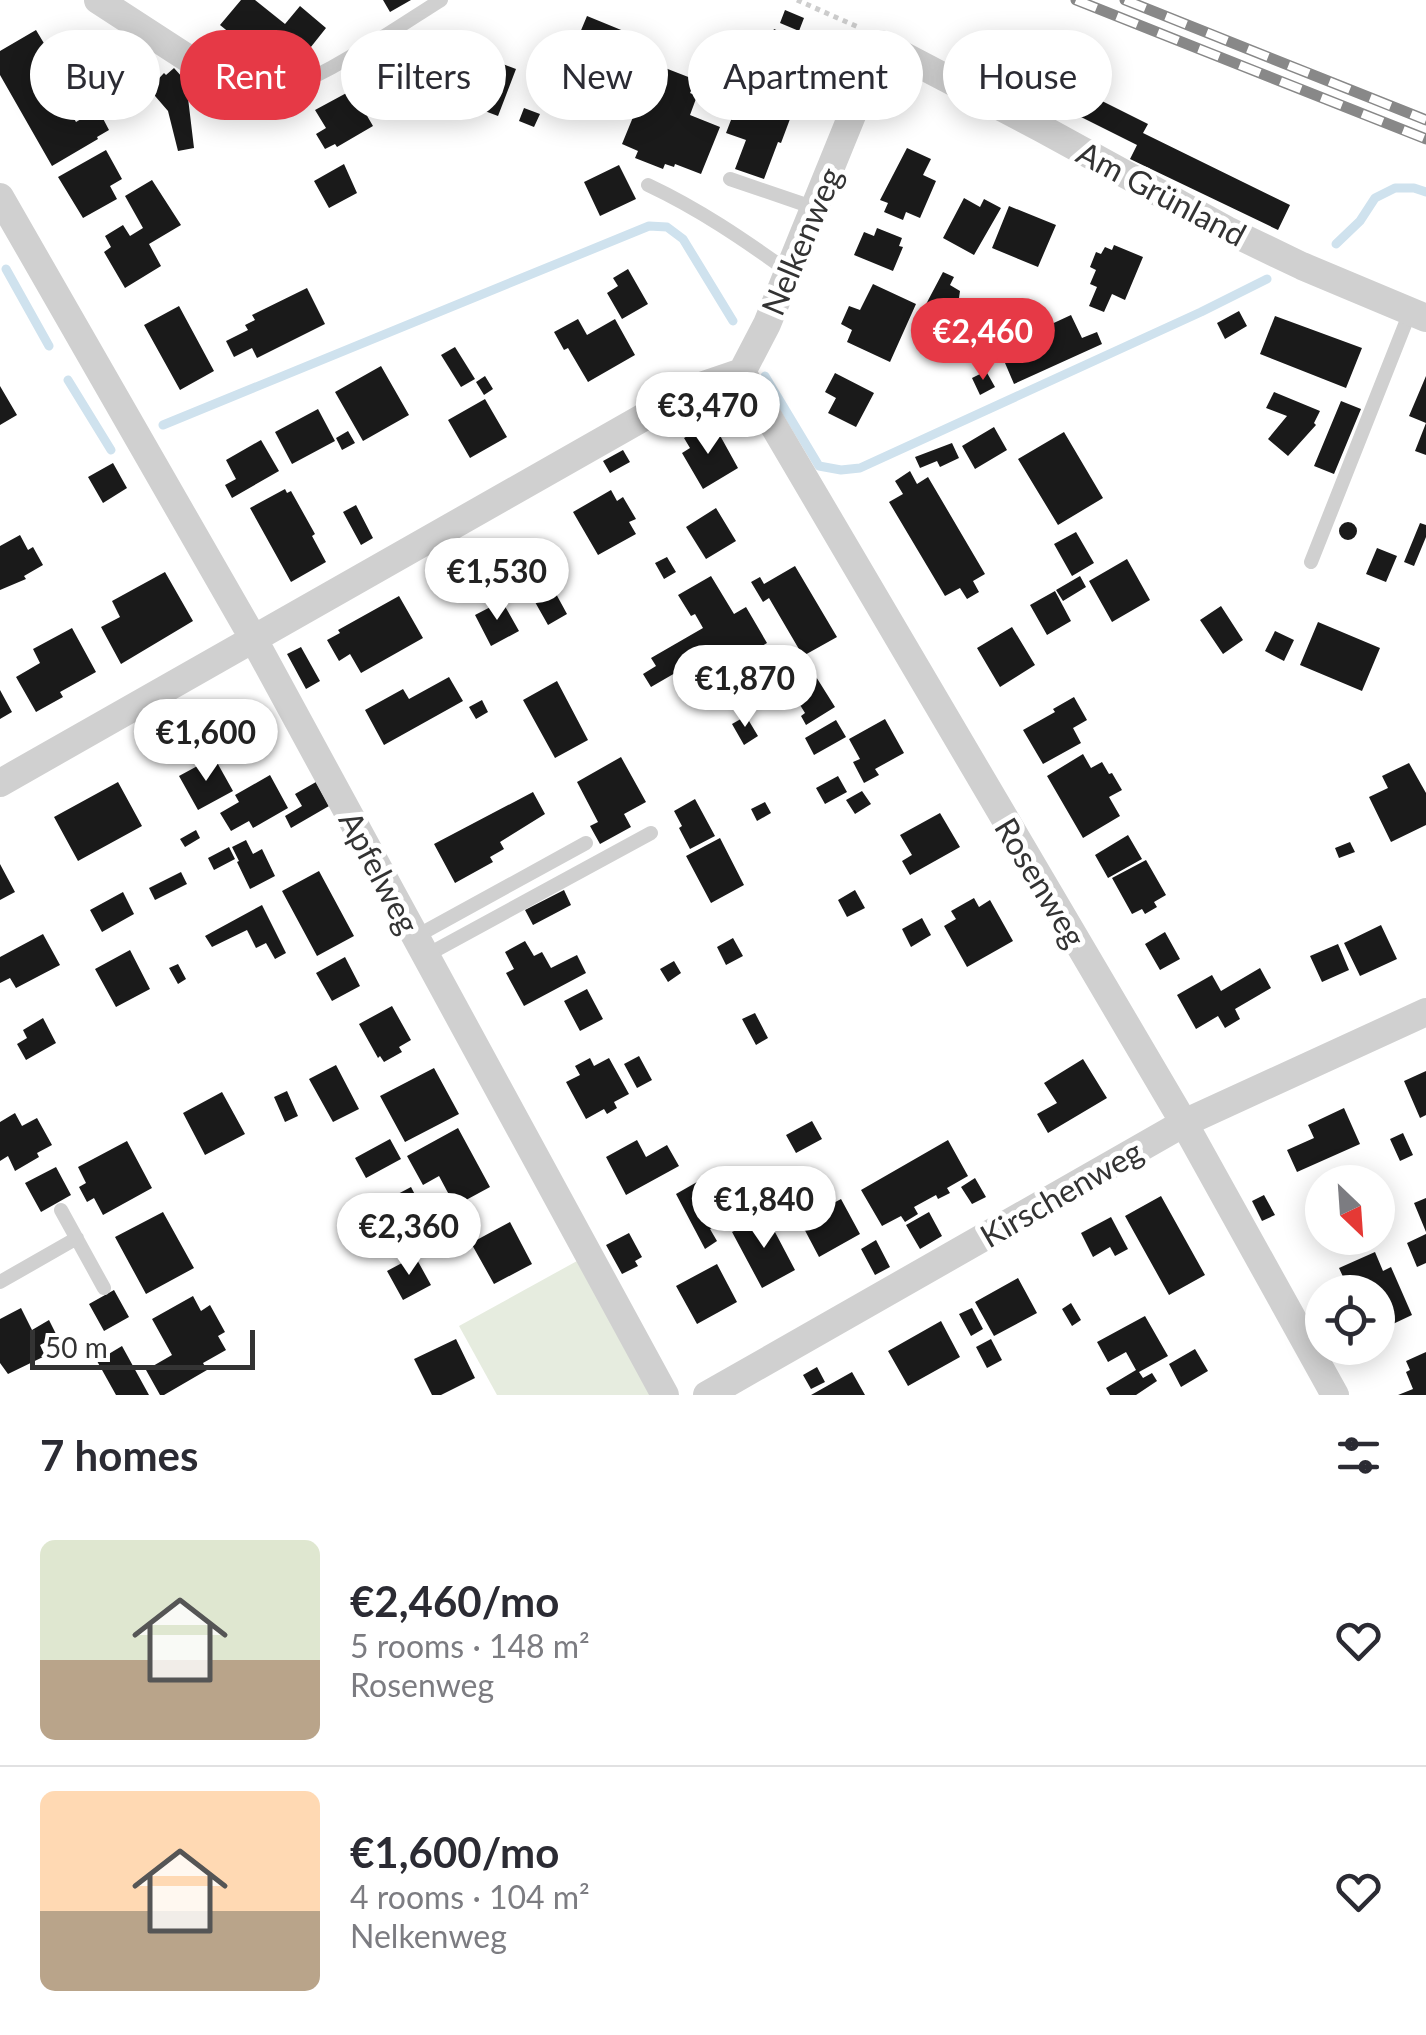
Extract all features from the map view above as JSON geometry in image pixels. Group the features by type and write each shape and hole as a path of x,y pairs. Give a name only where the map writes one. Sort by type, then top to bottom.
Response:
{"street":[{"path":"98,0 180,53"},
{"name":"Am Grünland","path":"923,66 1227,230 1418,315"},
{"name":"Nelkenweg","path":"742,372 767,324 850,120"},
{"name":"Apfelweg","path":"0,196 8,232 253,638 665,1395"},
{"path":"0,783 695,388 742,372"},
{"name":"Rosenweg","path":"742,372 1184,1123 1335,1395"},
{"name":"Kirschenweg","path":"706,1395 1184,1123 1426,1012"}],"lane":[{"path":"321,73 441,0"},
{"path":"730,178 815,208"},
{"path":"648,185 690,205 789,272"},
{"path":"1312,562 1418,315"},
{"path":"420,946 650,833"},
{"path":"420,946 586,843"},
{"path":"61,1210 104,1288"},
{"path":"0,1282 76,1238"}],"path":[{"path":"797,0 862,30"}],"shaded area":[{"path":"577,1261 656,1395 497,1395 459,1326"}],"building":[{"path":"241,0 255,0 285,24 300,6 326,28 321,34 321,30 226,30 220,25"},
{"path":"383,0 411,0 390,12"},
{"path":"785,10 804,18 799,30 780,23"},
{"path":"587,16 621,30 581,30"},
{"path":"30,34 30,120 104,120 109,130 52,166 0,75 0,51"},
{"path":"506,65 516,69 506,95"},
{"path":"174,68 180,75 180,120 191,120 194,148 178,151 168,111 160,102 160,77"},
{"path":"668,69 688,77 688,120 702,120 720,127 701,174 675,164 665,164 663,169 635,158 638,151 622,144 632,120 668,120"},
{"path":"341,96 341,120 370,120 373,126 337,147 335,144 325,149 316,134 326,128 321,107"},
{"path":"1112,106 1148,124 1143,133 1290,205 1278,230 1130,159 1137,145 1087,120 1112,120"},
{"path":"524,108 526,120 537,120 534,127 519,121"},
{"path":"731,120 790,120 764,179 735,169 746,140 726,133"},
{"path":"907,148 931,159 923,175 936,181 920,218 906,212 903,220 884,212 888,203 880,200"},
{"path":"106,150 122,179 110,186 117,199 83,218 58,177"},
{"path":"344,164 357,193 329,208 314,181"},
{"path":"619,165 636,199 600,216 584,182"},
{"path":"152,180 181,225 149,244 161,266 125,288 104,252 111,247 105,236 123,225 130,236 143,228 125,196"},
{"path":"964,198 980,207 984,199 1001,208 974,255 943,238"},
{"path":"1009,206 1056,225 1038,267 992,248"},
{"path":"877,228 902,238 899,246 903,247 893,271 854,255 864,232 874,236"},
{"path":"1114,245 1143,257 1125,300 1112,294 1104,312 1089,306 1097,287 1090,284 1096,270 1090,267 1096,252 1101,254 1105,247 1112,250"},
{"path":"628,269 648,304 622,319 607,293 618,286 613,278"},
{"path":"943,272 954,277 950,285 960,291 959,298 976,299 974,332 914,327"},
{"path":"873,284 916,304 890,362 847,342 852,330 841,324 849,306 860,310"},
{"path":"307,288 325,324 257,358 252,348 234,357 226,341 248,330 245,325 255,320 252,315"},
{"path":"179,306 214,371 180,390 144,325"},
{"path":"1239,311 1247,326 1225,339 1217,323"},
{"path":"1071,315 1082,338 1097,332 1102,344 1014,384 994,329 1009,322 1017,340"},
{"path":"1275,316 1362,348 1346,388 1260,354"},
{"path":"578,319 587,335 615,319 635,355 588,382 554,332"},
{"path":"455,347 475,379 461,387 441,355"},
{"path":"381,366 409,415 363,441 335,392"},
{"path":"986,371 995,387 980,395 972,378"},
{"path":"835,373 874,393 856,427 828,413 836,398 825,392"},
{"path":"485,376 493,389 484,395 476,382"},
{"path":"1426,376 1426,423 1409,416"},
{"path":"0,386 17,415 0,425"},
{"path":"1274,392 1320,411 1316,425 1288,456 1268,439 1287,416 1266,408"},
{"path":"485,399 507,437 470,458 448,420"},
{"path":"1341,401 1361,409 1334,474 1314,466"},
{"path":"318,409 335,441 292,464 275,432"},
{"path":"1426,423 1426,455 1415,451"},
{"path":"704,426 709,435 717,430 738,468 703,489 682,453 690,448 684,438"},
{"path":"994,427 1007,450 975,469 962,446"},
{"path":"348,431 355,443 342,450 336,438"},
{"path":"1064,432 1103,498 1058,525 1018,459"},
{"path":"261,440 279,471 232,498 225,485 236,479 226,460"},
{"path":"952,443 959,458 940,467 937,461 920,468 915,457"},
{"path":"623,450 630,462 610,473 603,461"},
{"path":"113,463 127,488 103,503 88,477"},
{"path":"910,471 917,484 928,477 985,574 973,581 979,592 967,599 960,588 945,596 889,502 903,494 895,481"},
{"path":"285,489 287,493 291,491 326,562 291,582 250,508"},
{"path":"611,490 617,501 623,497 636,519 629,522 636,534 598,555 573,512"},
{"path":"356,505 373,538 361,545 343,512"},
{"path":"716,508 736,541 706,559 686,527"},
{"path":"1348,522 1355,524 1355,538 1348,540 1341,538 1339,531 1341,524"},
{"path":"1420,523 1426,525 1426,537 1414,566 1404,562"},
{"path":"1076,532 1094,563 1072,576 1054,544"},
{"path":"20,535 28,550 33,547 43,565 24,576 26,579 0,590 0,546"},
{"path":"526,538 548,577 508,599 500,584 488,591 468,556 498,539 504,550"},
{"path":"1377,548 1397,556 1386,582 1366,574"},
{"path":"667,557 676,572 664,579 655,563"},
{"path":"1127,559 1150,600 1112,622 1089,581"},
{"path":"795,566 837,637 803,656 769,598 763,602 751,582 760,577 764,584"},
{"path":"165,572 193,621 121,664 101,627 120,617 112,601"},
{"path":"711,576 734,614 746,607 767,643 731,665 720,647 651,687 643,674 656,666 651,658 703,628 678,595"},
{"path":"1080,576 1086,587 1063,601 1056,590"},
{"path":"1055,591 1071,621 1047,635 1030,605"},
{"path":"555,592 567,614 548,625 535,602"},
{"path":"399,596 423,638 361,673 350,654 339,661 327,640"},
{"path":"502,601 519,631 491,646 475,615"},
{"path":"1221,606 1243,640 1223,654 1200,620"},
{"path":"1318,622 1380,648 1362,691 1300,665"},
{"path":"1012,627 1035,665 1000,687 977,648"},
{"path":"72,628 96,672 60,692 63,697 36,712 16,677 40,663 33,649"},
{"path":"1275,631 1294,640 1284,661 1265,651"},
{"path":"301,647 320,681 306,689 287,654"},
{"path":"803,656 835,707 806,725 801,716 805,713 779,671"},
{"path":"449,677 463,701 384,745 365,710 403,689 409,699"},
{"path":"557,681 588,740 555,758 523,700"},
{"path":"0,690 12,712 0,719"},
{"path":"1074,697 1087,720 1073,728 1081,743 1043,764 1023,730"},
{"path":"482,700 488,712 476,719 469,707"},
{"path":"746,716 758,736 744,745 732,724"},
{"path":"885,719 904,753 875,769 879,775 864,783 853,762 860,759 849,739"},
{"path":"836,720 846,737 814,755 805,738"},
{"path":"1083,754 1091,768 1102,762 1122,790 1109,797 1120,816 1083,838 1047,776"},
{"path":"214,757 233,791 198,810 179,776"},
{"path":"621,757 646,802 624,814 631,827 600,844 590,826 598,822 577,782"},
{"path":"1409,763 1426,793 1426,825 1391,842 1369,797 1388,788 1382,776"},
{"path":"270,775 288,808 253,828 249,821 231,831 220,813 239,802 235,795"},
{"path":"838,776 847,792 825,804 816,788"},
{"path":"118,782 142,826 78,861 54,817"},
{"path":"316,782 329,806 291,828 285,816 302,806 295,794"},
{"path":"862,791 871,804 855,814 846,800"},
{"path":"533,792 545,814 500,842 504,849 490,857 493,862 455,883 434,844"},
{"path":"695,799 715,836 690,849 674,811"},
{"path":"765,802 771,813 757,821 751,809"},
{"path":"940,813 960,847 910,875 902,861 912,855 900,835"},
{"path":"196,830 200,838 185,847 180,839"},
{"path":"1128,835 1142,859 1108,878 1095,855"},
{"path":"720,838 744,885 711,903 686,856"},
{"path":"246,840 253,854 262,849 275,876 250,889 232,847"},
{"path":"1350,842 1355,852 1339,858 1335,848"},
{"path":"229,847 235,859 214,870 208,858"},
{"path":"1146,860 1166,895 1145,914 1142,909 1132,914 1112,878"},
{"path":"0,864 15,892 0,900"},
{"path":"319,871 354,936 317,956 282,891"},
{"path":"181,872 187,884 155,900 149,888"},
{"path":"564,890 571,905 533,925 525,910"},
{"path":"855,890 865,908 847,917 838,900"},
{"path":"123,892 134,914 102,932 90,910"},
{"path":"974,898 979,907 990,900 1013,941 967,967 944,926 956,919 951,911"},
{"path":"262,905 286,953 275,959 266,943 256,948 247,930 212,947 205,936"},
{"path":"922,918 931,935 911,947 902,929"},
{"path":"1381,925 1397,959 1360,976 1344,943"},
{"path":"1165,932 1180,959 1160,970 1145,944"},
{"path":"43,934 60,965 16,988 10,978 0,983 0,957"},
{"path":"733,938 743,956 726,965 717,947"},
{"path":"525,941 534,956 542,952 551,968 577,955 586,973 524,1006 506,973 514,969 505,952"},
{"path":"1338,944 1349,970 1322,982 1310,956"},
{"path":"130,950 150,989 116,1007 95,969"},
{"path":"345,957 360,986 332,1001 316,973"},
{"path":"674,961 681,973 668,982 660,969"},
{"path":"178,964 186,979 178,984 169,968"},
{"path":"1260,968 1271,988 1235,1009 1240,1019 1225,1028 1218,1016 1196,1029 1177,995 1212,975 1221,991"},
{"path":"587,989 603,1019 580,1031 564,1001"},
{"path":"392,1006 411,1040 399,1047 402,1052 384,1062 359,1024"},
{"path":"755,1013 768,1038 756,1045 742,1019"},
{"path":"43,1018 56,1043 26,1060 17,1044 27,1038 23,1030"},
{"path":"639,1056 652,1080 637,1088 624,1064"},
{"path":"590,1058 594,1066 609,1058 629,1094 614,1102 617,1108 607,1114 604,1109 586,1119 566,1082 580,1075 575,1066"},
{"path":"1083,1059 1107,1098 1048,1133 1037,1114 1057,1103 1044,1083"},
{"path":"336,1065 359,1109 333,1122 309,1079"},
{"path":"434,1068 459,1114 405,1142 380,1096"},
{"path":"1426,1071 1426,1115 1420,1118 1404,1081"},
{"path":"287,1091 298,1116 285,1122 274,1097"},
{"path":"222,1092 245,1134 205,1155 183,1113"},
{"path":"1344,1108 1360,1144 1305,1165 1297,1172 1287,1150 1314,1138 1308,1125"},
{"path":"15,1113 22,1126 37,1118 52,1145 15,1171 8,1156 0,1161 0,1122"},
{"path":"812,1121 822,1139 796,1153 786,1135"},
{"path":"458,1128 490,1187 455,1206 439,1176 423,1185 407,1156"},
{"path":"1403,1133 1413,1155 1400,1161 1390,1139"},
{"path":"390,1139 401,1159 366,1178 355,1158"},
{"path":"637,1140 646,1157 667,1145 679,1166 626,1195 606,1157"},
{"path":"948,1140 968,1176 947,1188 950,1193 938,1199 936,1195 914,1207 918,1214 905,1222 901,1216 882,1226 861,1190"},
{"path":"127,1141 152,1188 103,1215 94,1198 87,1202 79,1187 86,1183 78,1167"},
{"path":"56,1167 71,1195 41,1212 25,1183"},
{"path":"718,1170 737,1202 729,1206 734,1215 710,1229 717,1241 705,1249 676,1194"},
{"path":"975,1178 986,1197 972,1204 961,1187"},
{"path":"411,1187 435,1233 402,1250 379,1204"},
{"path":"1264,1195 1275,1215 1262,1221 1252,1201"},
{"path":"1161,1196 1205,1275 1169,1295 1125,1216"},
{"path":"1426,1198 1426,1232 1414,1203"},
{"path":"841,1199 860,1234 819,1257 800,1221"},
{"path":"163,1212 194,1268 146,1294 115,1237"},
{"path":"929,1212 942,1236 920,1249 906,1225"},
{"path":"766,1215 795,1270 762,1288 732,1232"},
{"path":"1111,1217 1128,1249 1115,1256 1110,1247 1093,1257 1081,1233"},
{"path":"510,1222 532,1264 494,1284 471,1243"},
{"path":"629,1233 642,1257 635,1261 638,1266 622,1274 606,1245"},
{"path":"1426,1234 1426,1263 1417,1267 1407,1243"},
{"path":"876,1240 890,1267 875,1275 861,1249"},
{"path":"1376,1255 1383,1271 1391,1267 1394,1275 1342,1275 1339,1268"},
{"path":"415,1256 431,1285 403,1300 387,1271"},
{"path":"717,1264 737,1302 697,1324 676,1286"},
{"path":"1395,1276 1412,1315 1395,1323"},
{"path":"1018,1278 1037,1313 994,1336 975,1302"},
{"path":"114,1290 129,1317 104,1331 89,1304"},
{"path":"193,1296 201,1311 210,1305 225,1332 218,1336 226,1350 203,1363 207,1370 160,1395 146,1370 172,1355 152,1319"},
{"path":"1071,1303 1081,1320 1072,1326 1062,1309"},
{"path":"21,1308 32,1330 49,1320 57,1336 40,1345 45,1356 8,1374 0,1363 0,1319"},
{"path":"972,1308 983,1329 971,1336 959,1314"},
{"path":"1145,1316 1168,1356 1139,1372 1143,1378 1152,1373 1157,1381 1136,1395 1110,1395 1106,1388 1136,1370 1126,1352 1108,1362 1097,1342"},
{"path":"941,1321 960,1357 908,1386 888,1351"},
{"path":"456,1339 475,1378 441,1395 432,1395 414,1359"},
{"path":"991,1339 1002,1360 987,1368 976,1347"},
{"path":"122,1346 149,1395 116,1395 97,1361"},
{"path":"1195,1349 1208,1371 1181,1387 1169,1364"},
{"path":"1426,1352 1426,1395 1398,1395 1413,1389 1406,1361"},
{"path":"817,1367 825,1382 811,1389 803,1375"},
{"path":"852,1372 865,1395 811,1395"}],"waterway":[{"path":"1336,244 1360,221 1375,198 1395,188 1426,192"},
{"path":"163,425 649,226 667,227 683,239 733,321"},
{"path":"6,269 49,346"},
{"path":"765,376 819,466 860,468 1267,279"},
{"path":"68,380 111,450"}],"railway":[{"path":"1076,0 1426,139"},
{"path":"1125,0 1426,120"}]}
